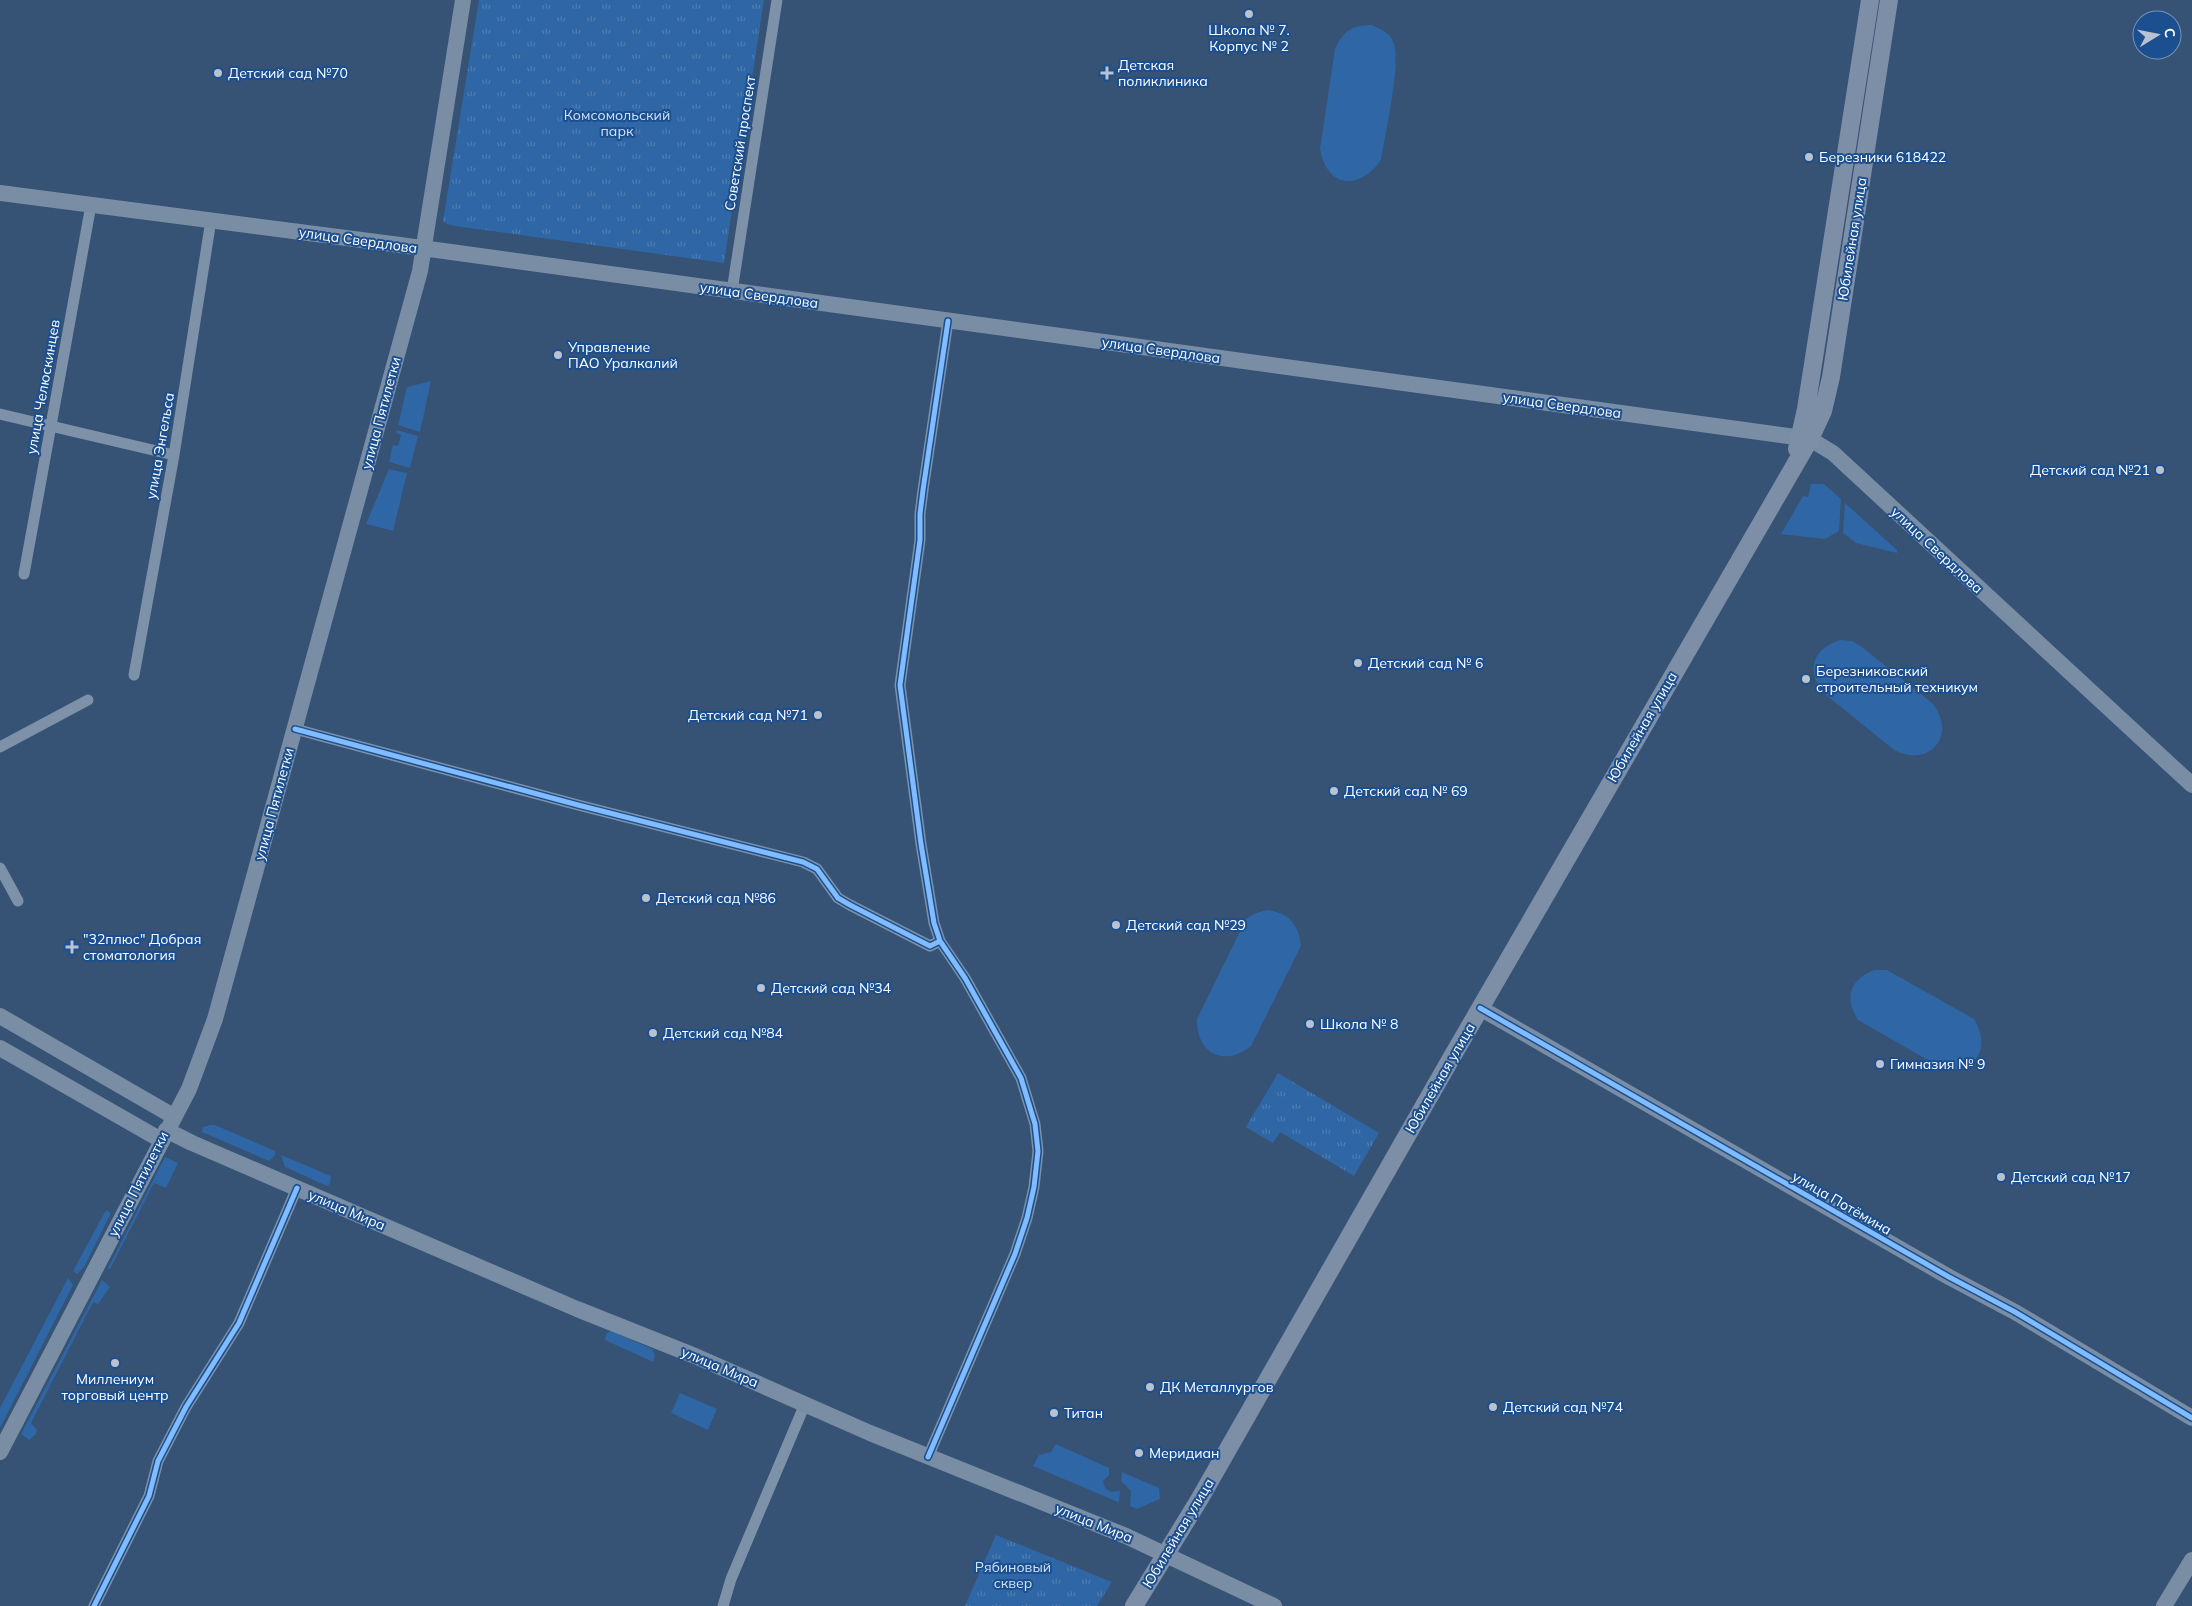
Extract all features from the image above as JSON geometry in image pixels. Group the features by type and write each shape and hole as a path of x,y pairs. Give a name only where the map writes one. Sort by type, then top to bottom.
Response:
{"main road":[{"name":"улица Пятилетки","path":"1,1450 195,1075 215,1019 424,249 463,0"},
{"name":"Юбилейная улица","path":"1134,1606 1200,1500 1480,1008 1792,472 1805,438 1870,0"},
{"name":"Юбилейная улица","path":"1805,438 1823,411 1831,377 1889,0"},
{"name":"улица Свердлова","path":"0,192 1805,438 1833,453 2192,784"},
{"name":"улица Потёмина","path":"1480,1008 1949,1277 2015,1312 2192,1418"},
{"name":"улица Мира","path":"0,1016 167,1129"},
{"name":"улица Мира","path":"0,1048 192,1143 585,1312 657,1340 928,1456 1126,1536 1274,1606"},
{"path":"2164,1606 2192,1560"}],"street":[{"name":"Советский проспект","path":"732,291 777,0"},
{"name":"улица Челюскинцев","path":"24,574 91,204"},
{"name":"улица Энгельса","path":"134,675 174,455 211,220"},
{"path":"928,1456 1015,1254 1028,1218 1038,1151 1033,1116 1021,1078 965,978 940,941 934,923 921,844 900,685 920,540 920,514 923,490 948,321"},
{"path":"0,414 174,455"},
{"path":"0,747 88,700"},
{"path":"295,729 560,800 803,862 817,869 838,898 850,905 930,946 940,941"},
{"path":"0,868 18,901"},
{"path":"94,1606 148,1496 162,1454 186,1407 239,1323 297,1188"},
{"path":"723,1606 731,1578 805,1404"}],"green space":[{"name":"Комсомольский парк","path":"479,0 764,0 724,263 455,226 443,221"},
{"path":"1371,25 1388,34 1393,40 1396,54 1389,118 1381,160 1363,177 1345,181 1329,172 1320,149 1335,49 1349,30 1358,26"},
{"path":"431,381 420,432 398,425 407,387"},
{"path":"397,430 418,436 410,468 389,462 393,445 398,446 401,435 396,433"},
{"path":"389,469 407,473 393,531 366,524"},
{"path":"1811,484 1824,484 1841,499 1839,531 1825,539 1781,534 1803,496 1808,497"},
{"path":"1845,503 1897,550 1897,553 1856,543 1843,533"},
{"path":"1840,640 1852,641 1862,647 1932,703 1939,715 1942,726 1941,737 1929,752 1919,755 1907,755 1894,750 1825,694 1815,677 1814,662 1823,649"},
{"path":"1267,910 1281,914 1292,921 1298,932 1301,946 1251,1046 1241,1053 1231,1056 1214,1054 1201,1041 1197,1019 1246,919 1256,913"},
{"path":"1874,970 1887,970 1974,1019 1979,1029 1981,1048 1973,1062 1956,1069 1945,1070 1858,1020 1851,1004 1851,990 1859,979"},
{"path":"1278,1073 1379,1133 1354,1176 1280,1132 1273,1143 1246,1127"},
{"path":"215,1125 275,1151 275,1155 269,1161 202,1132 203,1127"},
{"path":"281,1155 331,1176 330,1184 327,1186 285,1167"},
{"path":"165,1157 178,1163 166,1188 154,1183 110,1269 108,1268"},
{"path":"106,1210 111,1213 84,1267 77,1274 73,1271"},
{"path":"68,1278 73,1285 0,1428 0,1408"},
{"path":"102,1280 110,1287 98,1304 93,1302 31,1423 37,1430 36,1434 29,1440 21,1434"},
{"path":"611,1331 652,1349 655,1355 653,1362 605,1340 606,1334"},
{"path":"680,1393 717,1409 708,1430 671,1413"},
{"path":"1056,1444 1109,1468 1109,1475 1103,1481 1105,1488 1111,1492 1120,1491 1119,1501 1033,1466 1039,1455 1051,1452"},
{"path":"1122,1472 1159,1488 1160,1499 1137,1509 1130,1506 1131,1491 1121,1481"},
{"name":"Рябиновый сквер","path":"996,1535 1112,1582 1097,1606 965,1606"}],"cycle path":[{"path":"928,1457 1015,1254 1027,1218 1034,1187 1038,1151 1035,1124 1021,1078 965,978 940,941 934,923 921,844 900,685 920,540 920,514 923,490 948,321"},
{"path":"295,729 578,805 803,862 817,869 838,898 850,905 930,946 940,941"},
{"path":"1480,1008 1949,1277 2015,1312 2192,1418"},
{"path":"94,1606 149,1496 158,1461 186,1407 239,1323 297,1188"}],"place":[{"name":"Школа № 7. Корпус № 2","path":"1249,14"},
{"name":"Детский сад №70","path":"218,73"},
{"name":"Детская поликлиника","path":"1107,73"},
{"name":"Березники 618422","path":"1809,157"},
{"name":"Управление ПАО Уралкалий","path":"558,355"},
{"name":"Детский сад №21","path":"2160,470"},
{"name":"Детский сад № 6","path":"1358,663"},
{"name":"Березниковский строительный техникум","path":"1806,679"},
{"name":"Детский сад №71","path":"818,715"},
{"name":"Детский сад № 69","path":"1334,791"},
{"name":"Детский сад №86","path":"646,898"},
{"name":"Детский сад №29","path":"1116,925"},
{"name":"\"32плюс\" Добрая стоматология","path":"72,947"},
{"name":"Детский сад №34","path":"761,988"},
{"name":"Школа № 8","path":"1310,1024"},
{"name":"Детский сад №84","path":"653,1033"},
{"name":"Гимназия № 9","path":"1880,1064"},
{"name":"Детский сад №17","path":"2001,1177"},
{"name":"Миллениум торговый центр","path":"115,1363"},
{"name":"ДК Металлургов","path":"1150,1387"},
{"name":"Детский сад №74","path":"1493,1407"},
{"name":"Титан","path":"1054,1413"},
{"name":"Меридиан","path":"1139,1453"}]}
